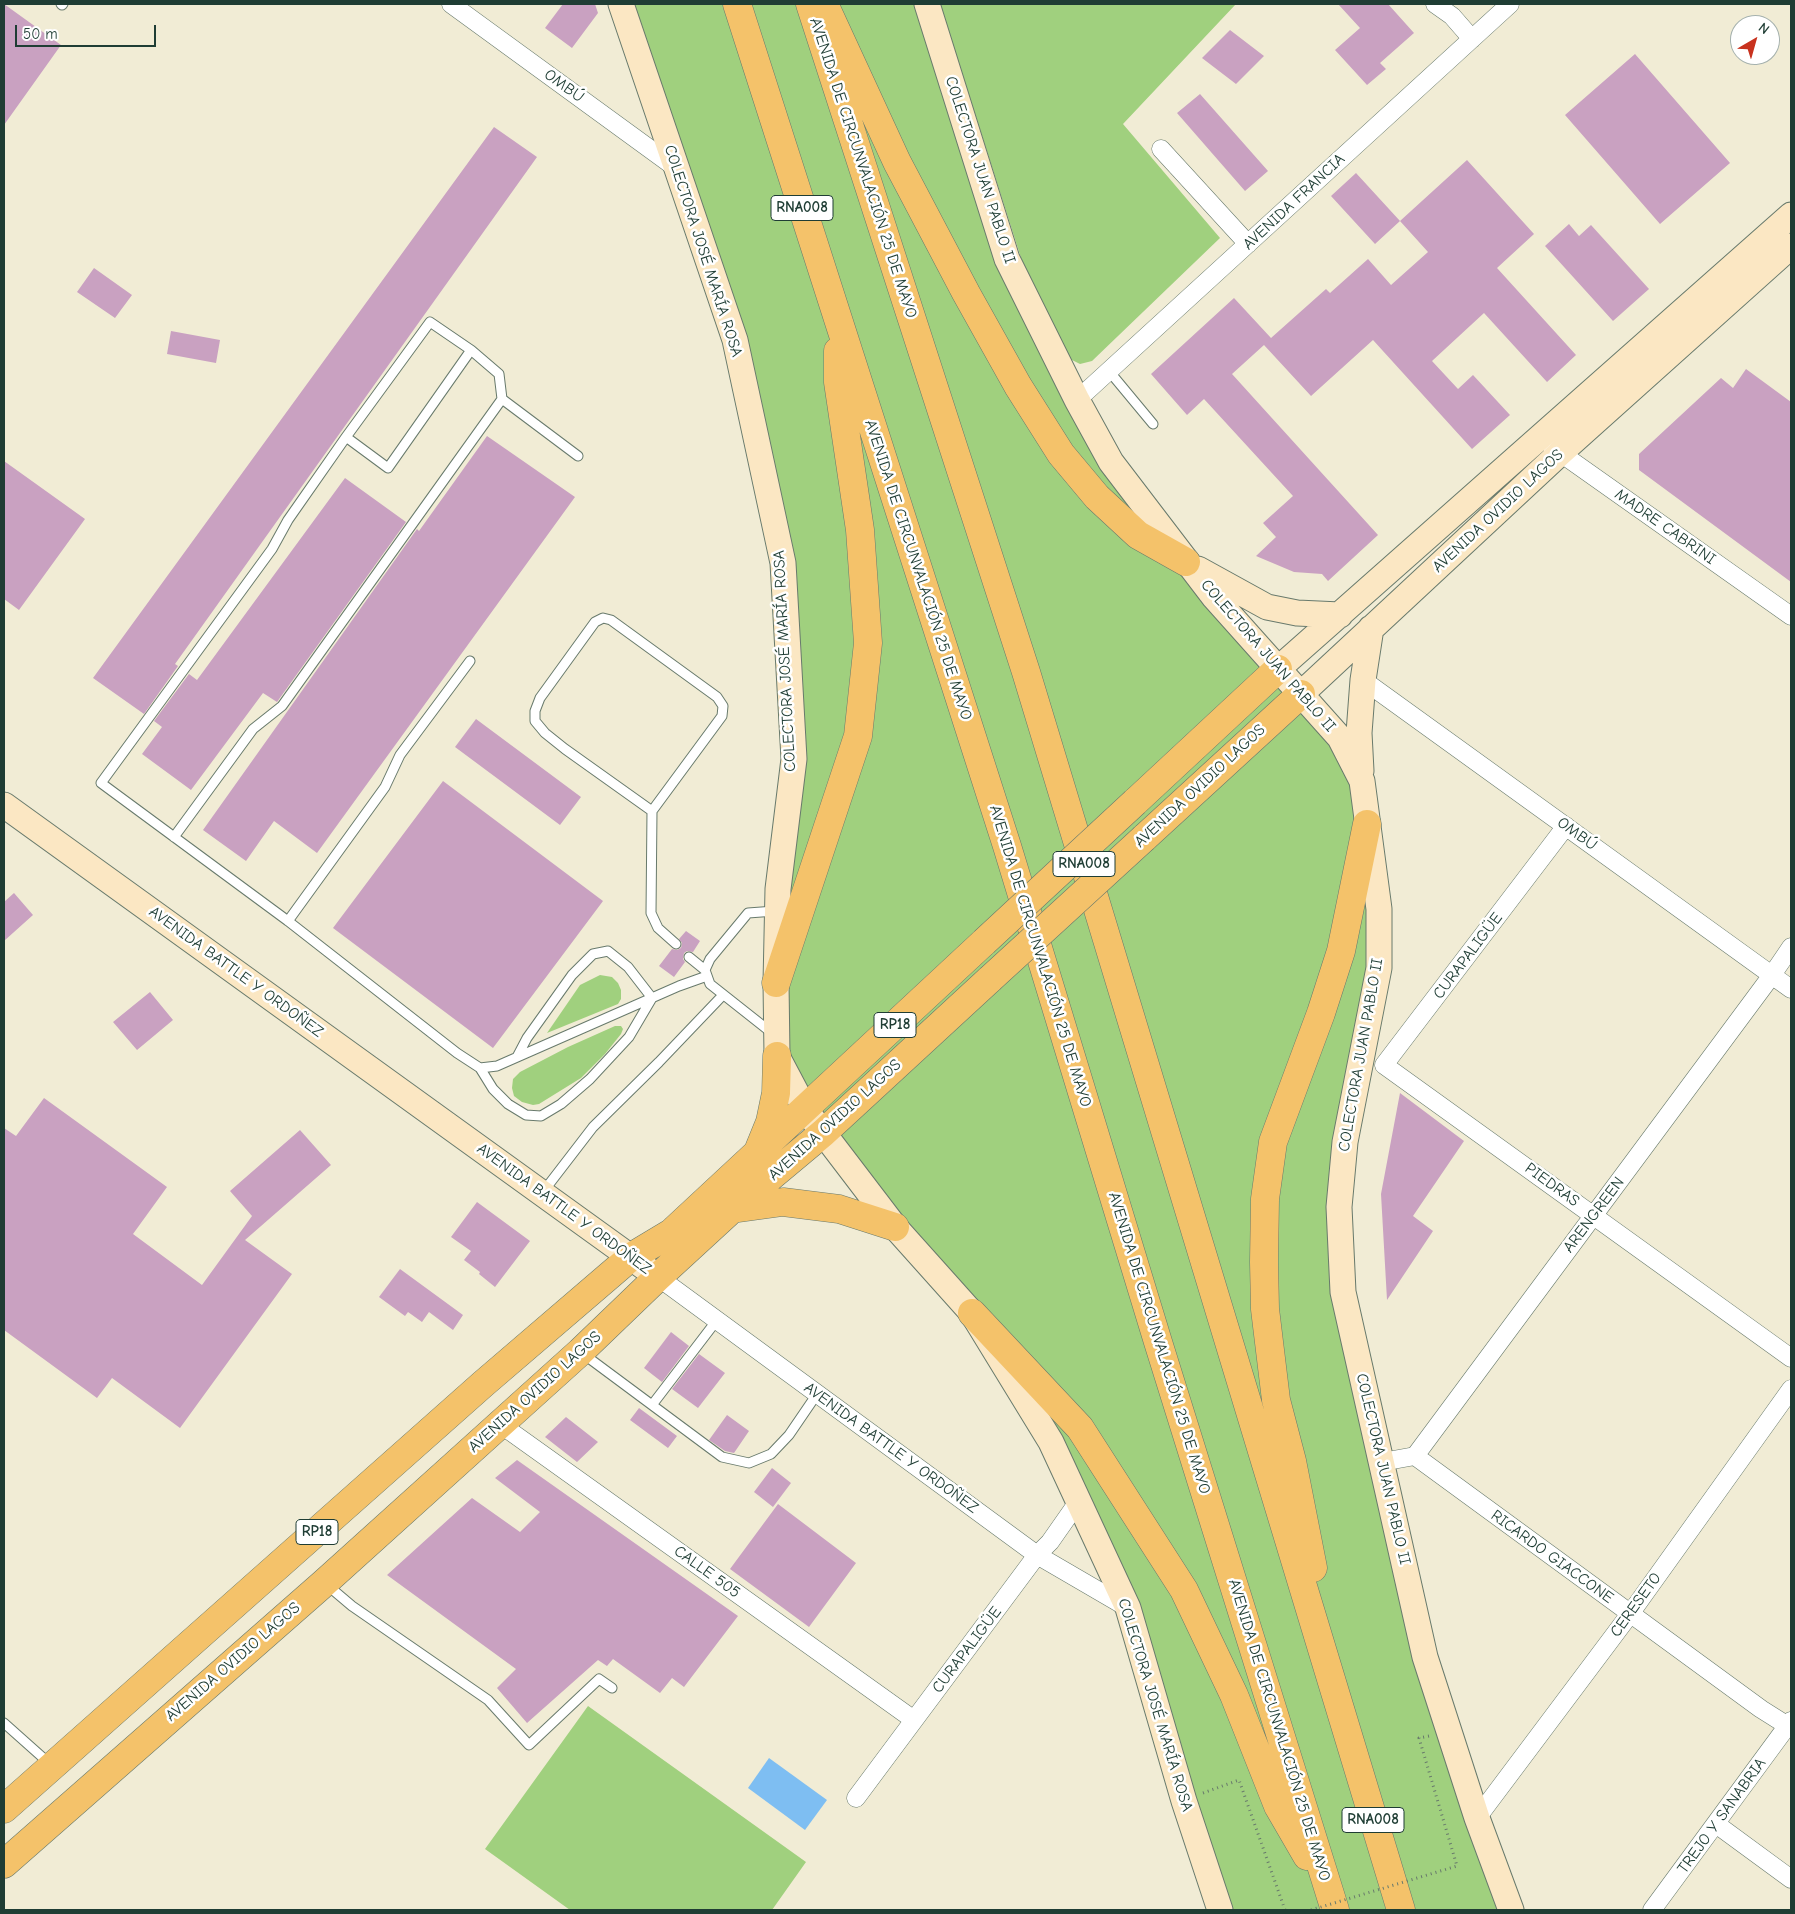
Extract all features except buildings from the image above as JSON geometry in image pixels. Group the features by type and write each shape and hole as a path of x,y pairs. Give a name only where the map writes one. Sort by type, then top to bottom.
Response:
{"main road":[{"name":"COLECTORA JOSÉ MARÍA ROSA","path":"621,4 735,340 783,563 794,759 778,889 776,1046 805,1109 894,1227 972,1313 1051,1442 1128,1608 1184,1801 1220,1910"},
{"name":"AVENIDA DE CIRCUNVALACIÓN 25 DE MAYO","path":"737,4 1007,846 1326,1906"},
{"name":"AVENIDA DE CIRCUNVALACIÓN 25 DE MAYO","path":"810,4 1026,672 1401,1910"},
{"path":"824,4 911,188 1018,386 1056,446 1097,496 1138,535 1267,607 1297,613 1340,615"},
{"name":"COLECTORA JUAN PABLO II","path":"927,4 1007,259 1077,400 1111,462 1214,597 1340,738 1362,781 1379,909 1379,968 1345,1142 1339,1207 1343,1292 1425,1657 1477,1818 1514,1906"},
{"name":"AVENIDA OVIDIO LAGOS","path":"4,1864 324,1583 580,1352 658,1276 732,1209 823,1133 1301,694 1785,241 1791,215"},
{"name":"AVENIDA OVIDIO LAGOS","path":"4,1810 483,1384 631,1257 671,1233 1278,669 1540,438 1785,241"},
{"path":"776,983 858,736 868,642 860,530 838,382 837,320"},
{"path":"1362,781 1359,734 1363,680 1371,628"},
{"name":"AVENIDA BATTLE Y ORDOÑEZ","path":"4,805 658,1276"},
{"path":"1345,1729 1292,1461 1276,1400 1265,1309 1265,1199 1273,1142 1321,1013 1341,951 1367,824"},
{"name":"RP18","path":"758,1152 770,1122 776,1093 776,1046"},
{"path":"732,1209 783,1202 839,1209 894,1227"},
{"path":"972,1313 1080,1428 1184,1590 1234,1696 1278,1806 1326,1906"}],"street":[{"name":"OMBÚ","path":"452,4 676,168"},
{"path":"1435,4 1452,16 1472,38"},
{"name":"AVENIDA FRANCIA","path":"1077,400 1510,4"},
{"path":"1161,149 1248,244"},
{"name":"MADRE CABRINI","path":"1540,438 1791,616"},
{"name":"OMBÚ","path":"1363,680 1791,989"},
{"name":"CURAPALIGÜE","path":"1384,1065 1566,826"},
{"name":"ARENGREEN","path":"1415,1456 1791,947"},
{"path":"1359,1066 1384,1065"},
{"name":"PIEDRAS","path":"1384,1065 1791,1358"},
{"name":"AVENIDA BATTLE Y ORDOÑEZ","path":"658,1276 1038,1555 1128,1608"},
{"name":"CERESETO","path":"1477,1818 1630,1614 1791,1389"},
{"name":"CALLE 505","path":"500,1424 914,1720"},
{"path":"1382,1462 1415,1456"},
{"name":"RICARDO GIACCONE","path":"1415,1456 1761,1709 1790,1724"},
{"name":"CURAPALIGÜE","path":"856,1798 1038,1555 1050,1542 1078,1502"},
{"name":"TREJO Y SANABRIA","path":"1652,1910 1790,1724"},
{"path":"1716,1824 1791,1879"}],"lane":[{"path":"174,837 253,729 282,706 502,399 499,374 471,350 430,322 288,520 272,549 101,783 174,837 288,921 456,1053 480,1068 493,1089 508,1104 526,1115 541,1116 561,1104 590,1079 629,1037 652,998"},
{"path":"346,437 388,468 471,350"},
{"path":"1110,371 1153,424"},
{"path":"502,399 578,456"},
{"path":"652,811 565,749 545,733 536,721 535,711 540,698 595,622 603,618 611,620 717,698 723,706 722,716 652,811 651,913 658,928 676,944"},
{"path":"288,921 385,787 400,755 470,661"},
{"path":"480,1068 498,1066 706,973 710,959 748,913 777,910"},
{"path":"517,1057 527,1038 572,975 593,954 608,951 628,967 652,998"},
{"path":"689,957 706,973 710,984 723,994 776,1046"},
{"path":"542,1193 593,1127 659,1062 723,994"},
{"path":"652,1405 717,1320"},
{"path":"580,1352 722,1457 750,1463 771,1454 789,1435 817,1394"},
{"path":"324,1583 352,1606 488,1700 529,1745 599,1679 612,1688"},
{"path":"4,1723 54,1767"}],"path":[{"path":"1326,1906 1457,1866 1419,1738"},
{"path":"1184,1801 1239,1780 1285,1910"}],"green space":[{"path":"621,4 927,4 1007,259 1077,400 1340,738 1379,909 1339,1207 1382,1462 1511,1910 1220,1910 1128,1608 1051,1442 777,1056 793,759 783,563 735,340"},
{"path":"940,4 1236,4 1123,124 1220,238 1092,361 1080,364 1068,358 1022,261"},
{"path":"600,975 612,977 618,983 621,990 621,999 618,1004 547,1033 580,985"},
{"path":"615,1026 621,1026 623,1029 621,1034 605,1054 581,1078 539,1104 533,1105 522,1102 514,1096 512,1088 513,1079 520,1072 568,1047"},
{"path":"588,1706 806,1862 772,1910 570,1910 485,1849"}],"water":[{"path":"769,1758 827,1800 805,1830 748,1788"}]}
